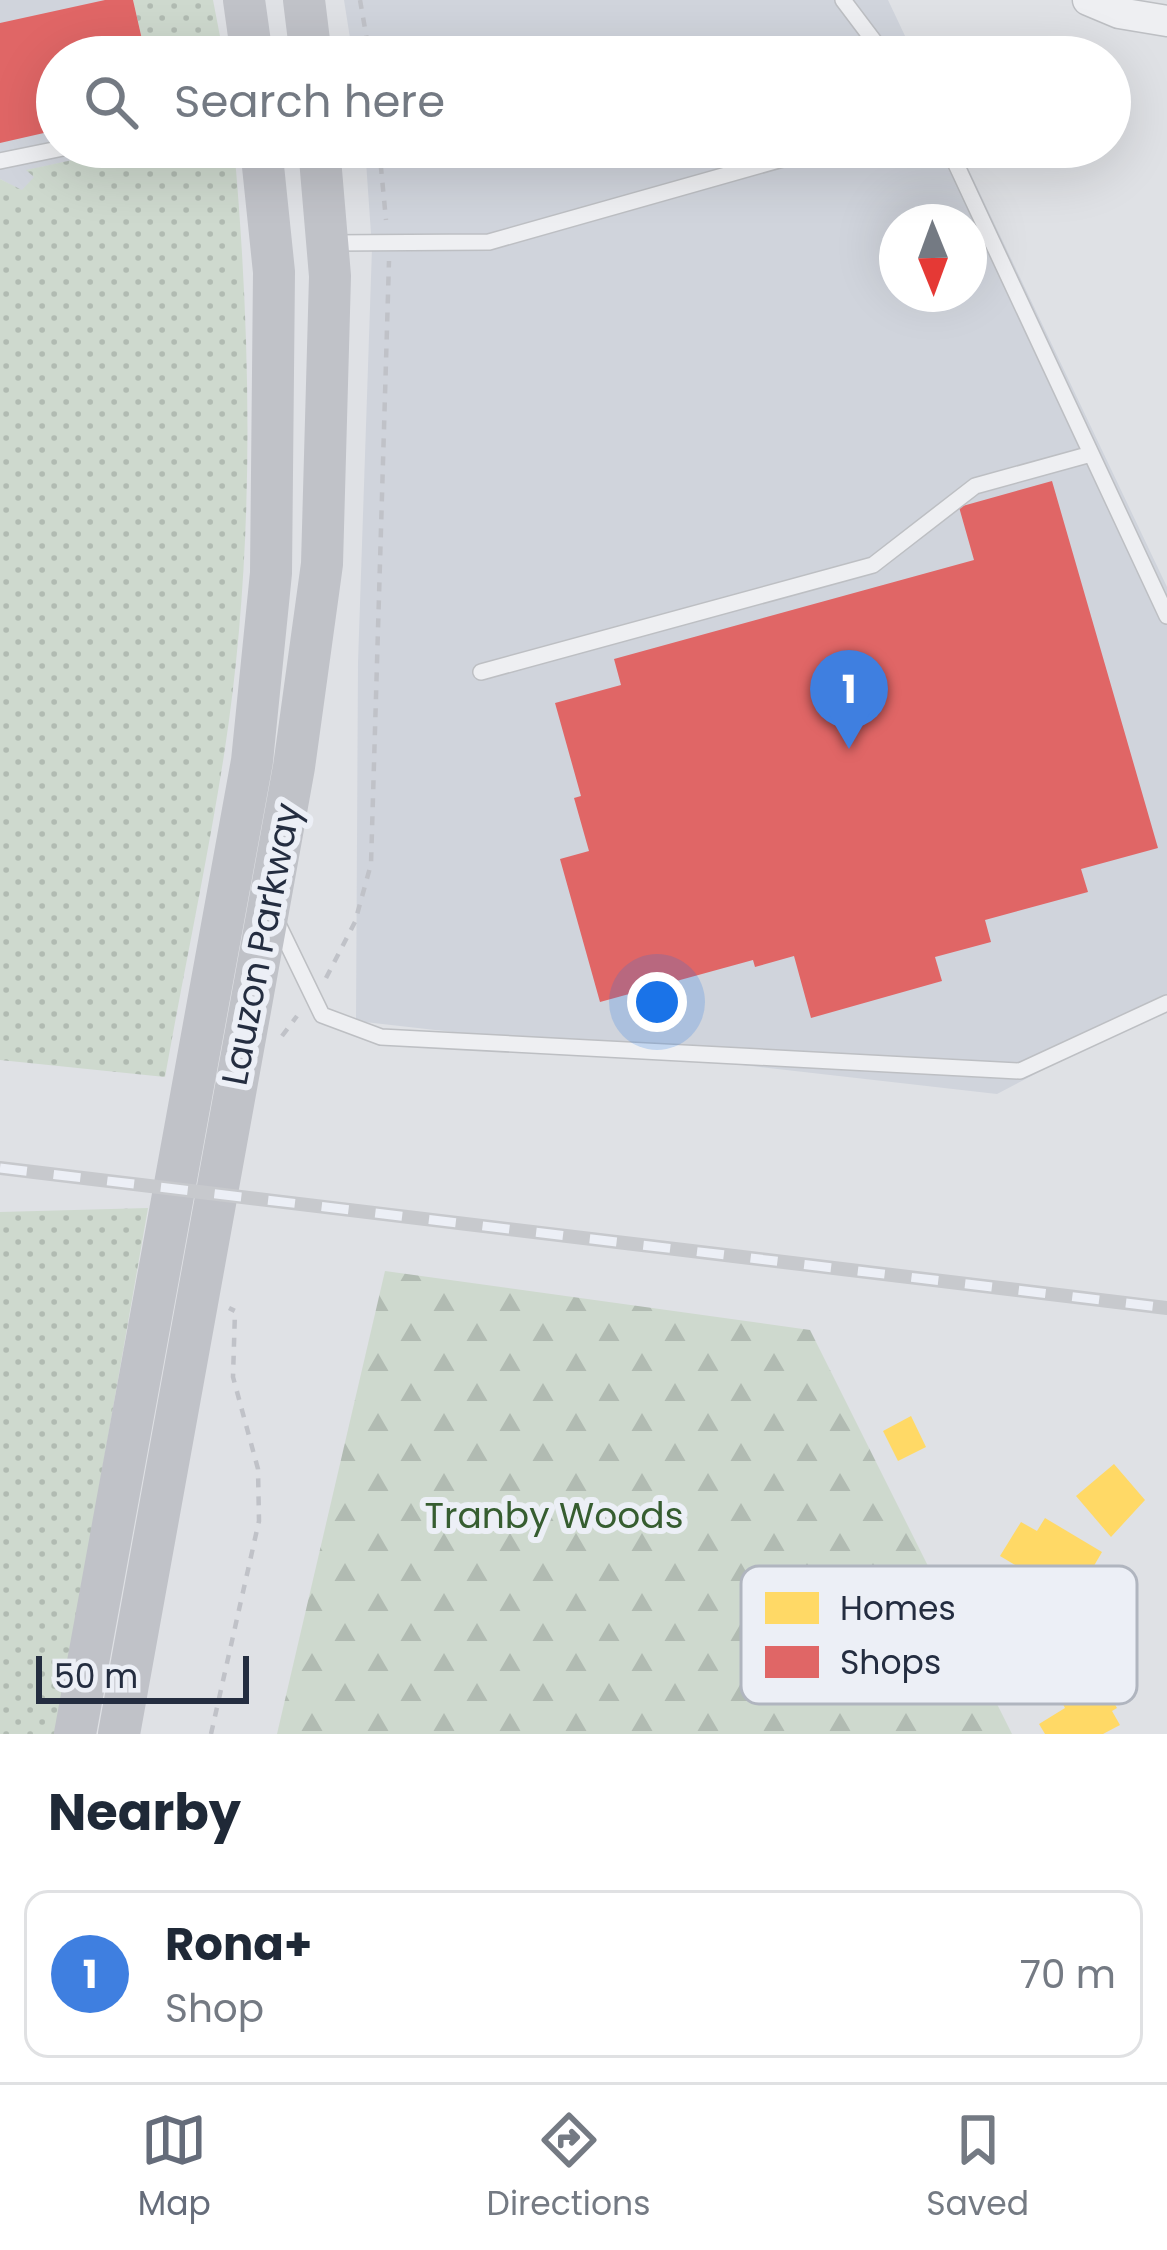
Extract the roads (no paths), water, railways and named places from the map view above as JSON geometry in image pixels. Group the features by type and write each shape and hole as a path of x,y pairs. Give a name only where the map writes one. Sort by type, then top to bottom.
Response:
{"main road":[{"path":"244,0 249,36"},
{"path":"304,0 308,36"},
{"name":"Lauzon Parkway","path":"76,1734 252,761 271,573 274,272 263,168"},
{"name":"Lauzon Parkway","path":"119,1734 268,905 322,564 327,243 321,168"}],"street":[{"path":"1088,0 1119,13 1167,21"}],"lane":[{"path":"843,0 870,36"},
{"path":"0,161 36,154"},
{"path":"327,243 489,242 751,168"},
{"path":"958,168 1167,616"},
{"path":"481,672 873,565 975,486 1091,454"},
{"path":"268,905 322,1015 381,1037 1020,1071 1167,1003"}],"railway":[{"path":"0,1168 1167,1308"}],"place":[{"name":"Rona+","path":"849,749"}],"park label":[{"name":"Tranby Woods","path":"554,1515"}]}
